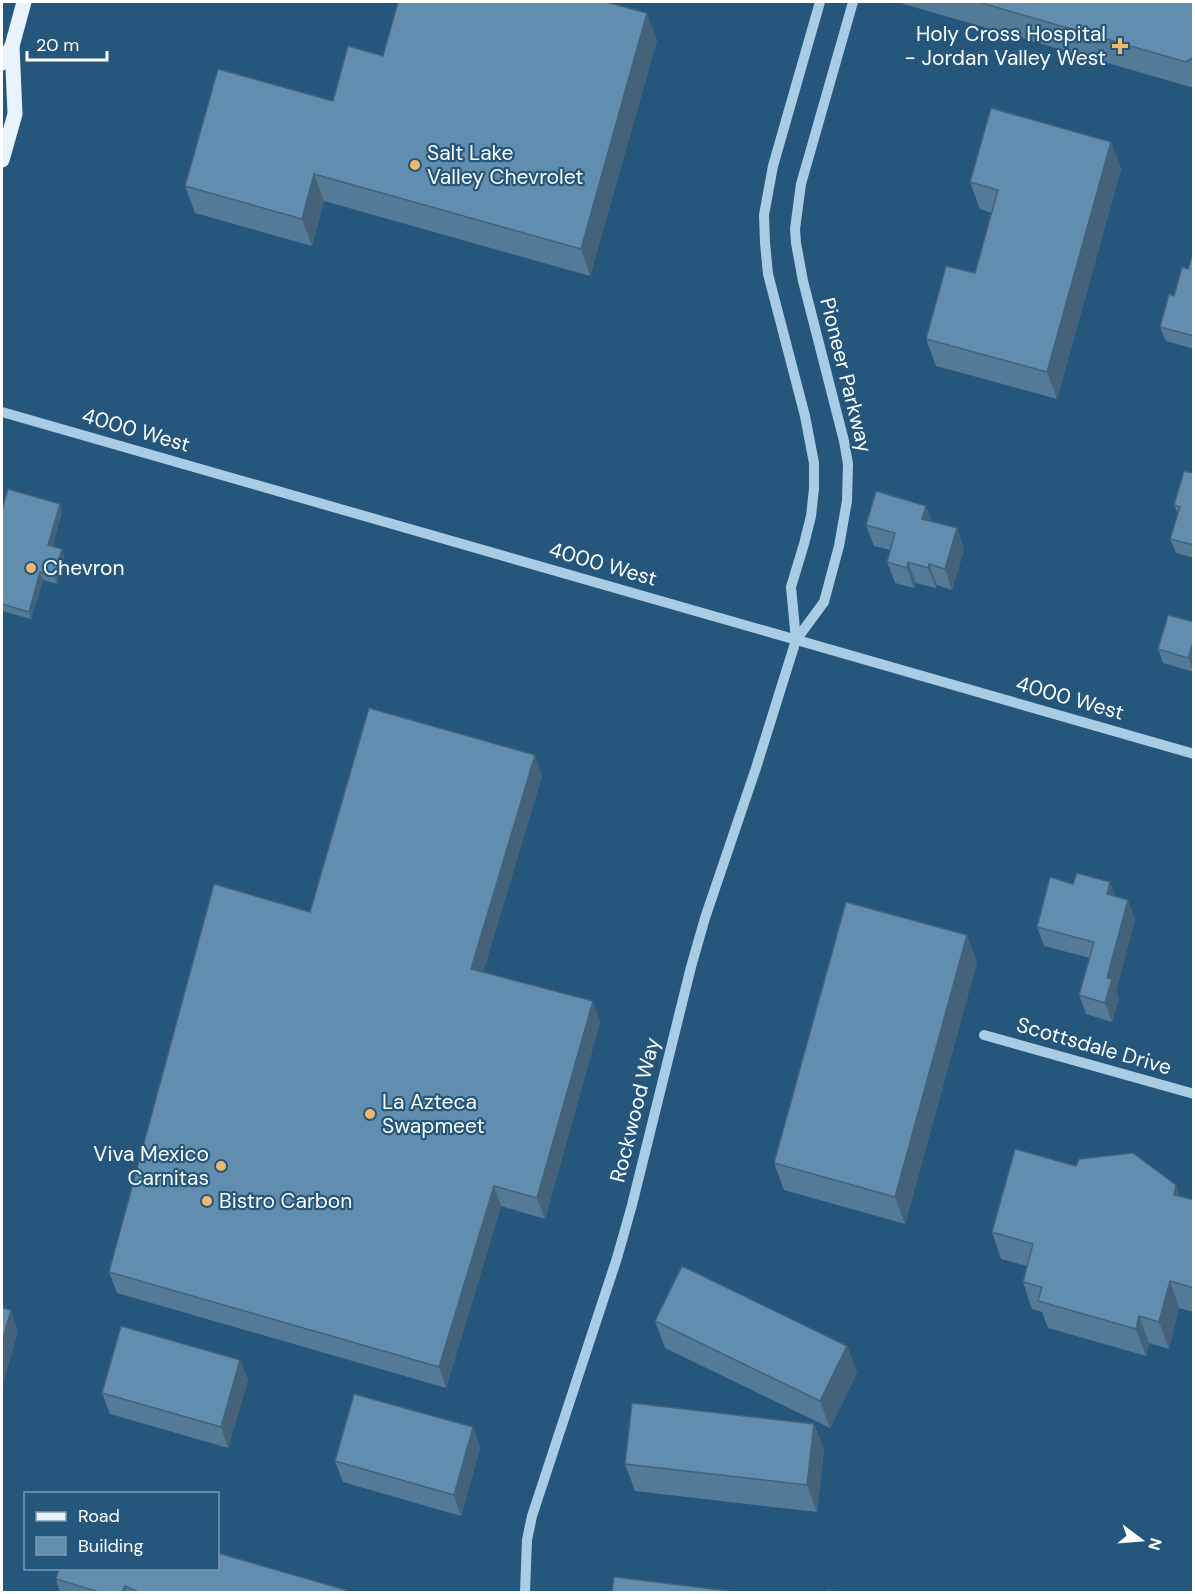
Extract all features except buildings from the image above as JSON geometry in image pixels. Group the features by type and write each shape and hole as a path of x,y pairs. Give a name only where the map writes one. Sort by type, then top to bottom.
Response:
{"main road":[{"path":"2,63 12,46 24,2"},
{"path":"2,160 15,114 12,46"}],"street":[{"path":"796,640 791,587 811,516 814,463 805,416 768,274 764,215 773,166 820,2"},
{"name":"Pioneer Parkway","path":"796,640 824,602 839,546 847,501 848,464 844,441 803,281 795,229 801,184 853,2"},
{"name":"4000 West","path":"2,412 1194,754"},
{"name":"Rockwood Way","path":"525,1593 527,1540 534,1508 617,1258 694,957 796,640"},
{"name":"Scottsdale Drive","path":"984,1035 1194,1094"}],"place":[{"name":"Holy Cross Hospital - Jordan Valley West","path":"1120,46"},
{"name":"Salt Lake Valley Chevrolet","path":"415,165"},
{"name":"Chevron","path":"31,568"},
{"name":"La Azteca Swapmeet","path":"370,1114"},
{"name":"Viva Mexico Carnitas","path":"221,1166"},
{"name":"Bistro Carbon","path":"207,1201"}]}
